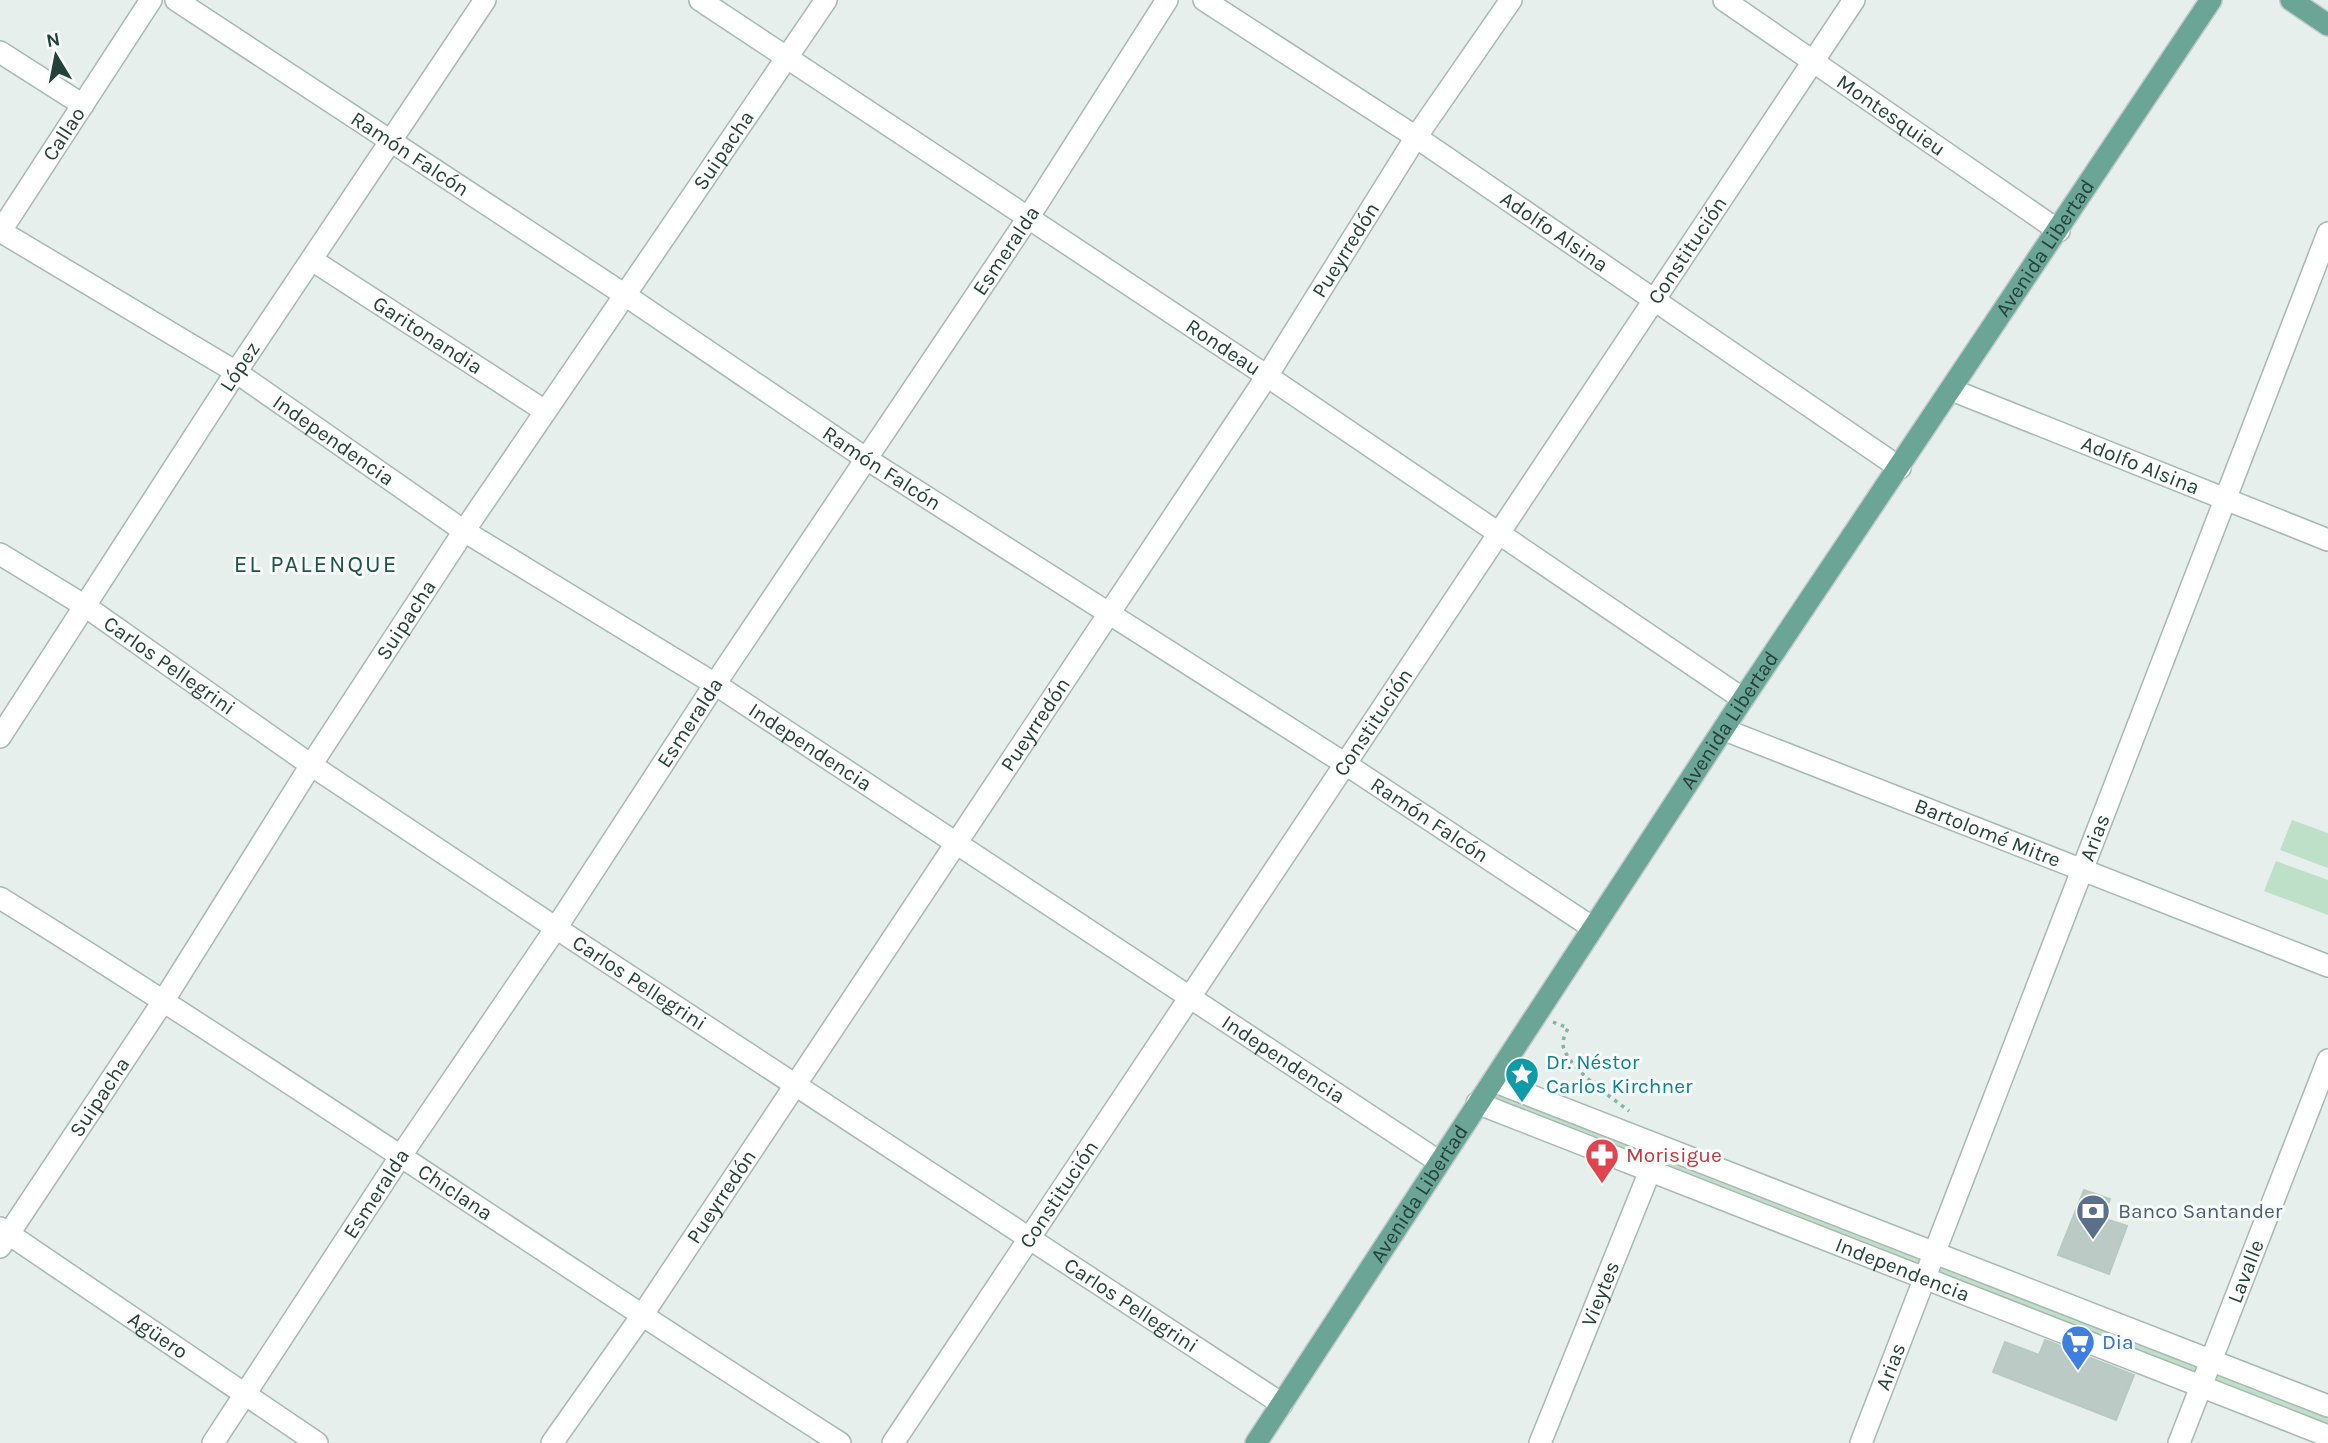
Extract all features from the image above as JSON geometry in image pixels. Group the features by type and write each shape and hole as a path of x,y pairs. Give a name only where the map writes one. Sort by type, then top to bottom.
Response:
{"main road":[{"name":"Avenida Libertad","path":"1256,1443 1438,1161 1743,699 2211,0"},
{"path":"2291,0 2328,24"}],"street":[{"name":"Callao","path":"0,231 150,0"},
{"name":"Ramón Falcón","path":"176,0 625,295 865,458 1344,763 1593,928"},
{"name":"López","path":"0,737 236,372 392,144 485,0"},
{"name":"Rondeau","path":"700,0 1267,376 1743,699"},
{"name":"Suipacha","path":"3,1237 164,1000 464,531 825,0"},
{"name":"Esmeralda","path":"213,1443 865,458 1028,218 1167,0"},
{"name":"Adolfo Alsina","path":"1205,0 1416,137 1900,468"},
{"name":"Pueyrredón","path":"552,1443 642,1317 1107,612 1267,376 1416,137 1511,0"},
{"name":"Montesquieu","path":"1724,0 1814,59 2059,230"},
{"name":"Constitución","path":"893,1443 1854,0"},
{"path":"0,52 83,105"},
{"name":"Independencia","path":"0,231 236,372 464,531 715,684 1438,1161"},
{"name":"Arias","path":"1861,1443 1937,1254 2228,500 2328,233"},
{"name":"Garitonandia","path":"312,260 545,411"},
{"name":"Adolfo Alsina","path":"1952,390 2328,540"},
{"name":"Carlos Pellegrini","path":"0,554 85,606 312,765 556,928 1282,1404"},
{"name":"Bartolomé Mitre","path":"1725,730 2328,966"},
{"name":"Chiclana","path":"0,898 402,1154 642,1317 841,1443"},
{"name":"Lavalle","path":"2179,1443 2328,1060"},
{"name":"Independencia","path":"1493,1081 2328,1406"},
{"name":"Independencia","path":"1477,1103 2328,1436"},
{"name":"Vieytes","path":"1540,1443 1660,1146"},
{"name":"Agüero","path":"3,1237 317,1443"}],"path":[{"path":"1535,1016 1568,1028 1564,1049 1587,1077 1635,1116 1630,1134"}],"green space":[{"path":"2292,820 2328,833 2328,868 2280,850"},
{"path":"2276,861 2328,880 2328,915 2264,891"},
{"path":"1493,1081 2328,1406 2328,1436 1477,1103"}],"building":[{"name":"Banco Santander","path":"2084,1190 2110,1199 2102,1218 2127,1226 2109,1274 2058,1255"},
{"path":"2045,1340 2134,1375 2116,1420 1993,1372 2005,1342 2039,1355"}],"place":[{"name":"Dr. Néstor Carlos Kirchner","path":"1522,1104"},
{"name":"Morisigue","path":"1602,1185"},
{"name":"Banco Santander","path":"2093,1241"},
{"name":"Dia","path":"2078,1372"}],"district":[{"name":"EL PALENQUE","path":"316,564"}]}
